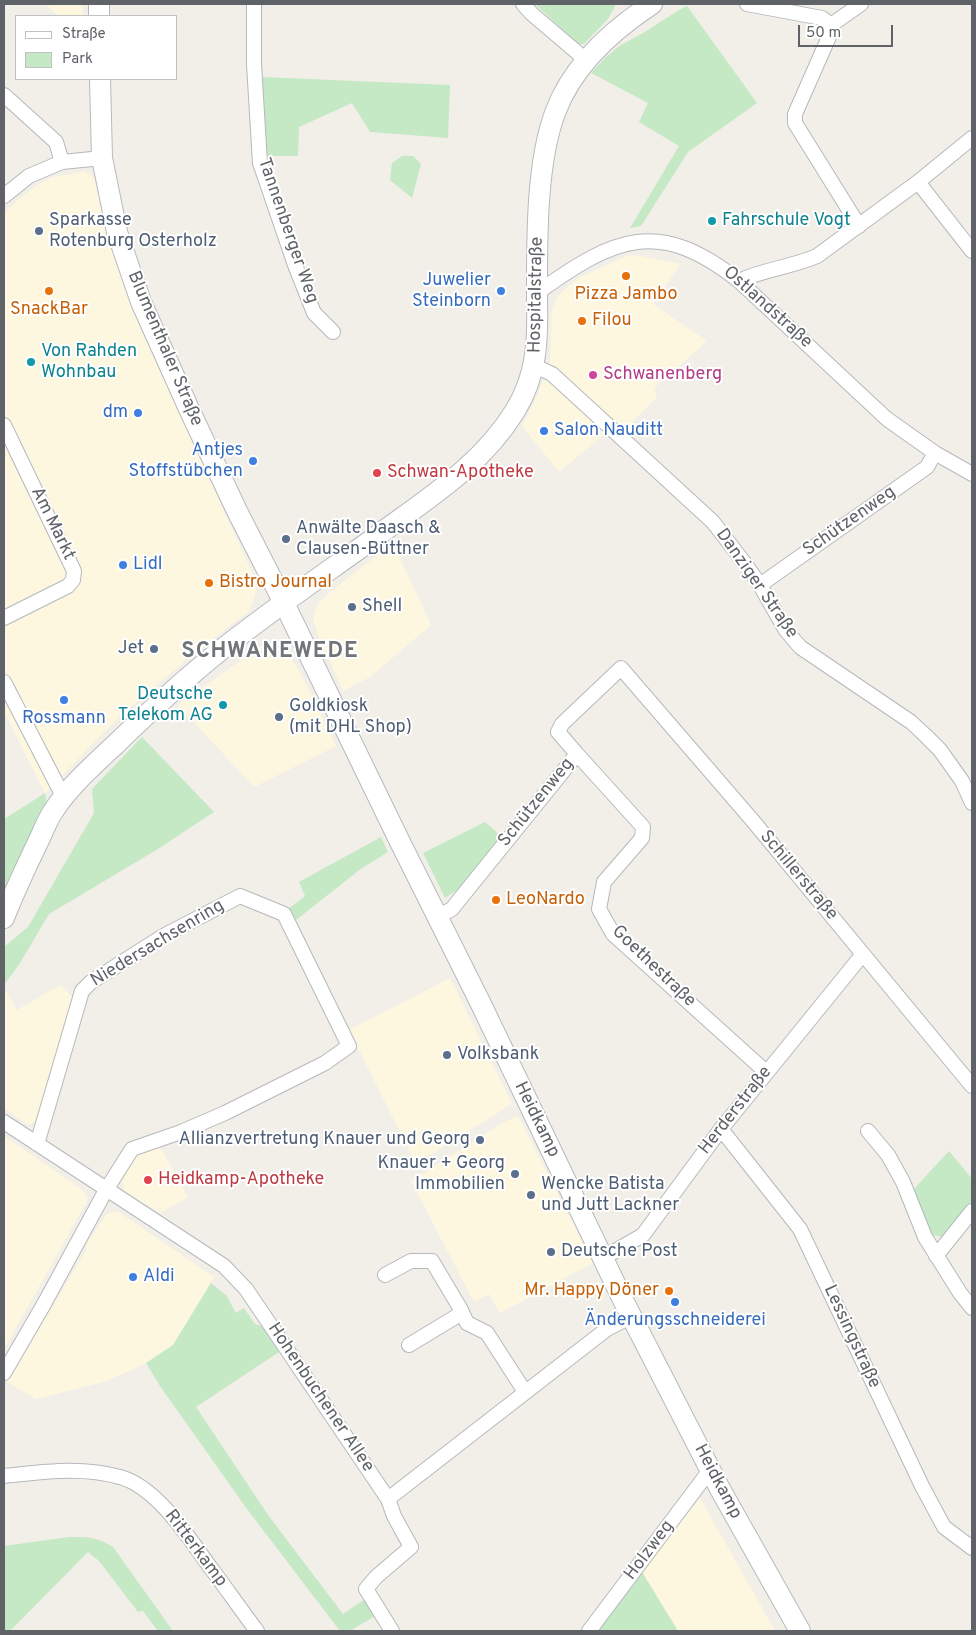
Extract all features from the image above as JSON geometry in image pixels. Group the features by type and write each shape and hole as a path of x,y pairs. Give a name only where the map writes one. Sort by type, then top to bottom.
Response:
{"main road":[{"name":"Hospitalstraße","path":"4,918 53,811 89,769 178,686 222,650 284,603 425,503 466,469 496,438 515,411 527,389 535,366 538,335 539,219 547,138 555,112 566,89 586,60 612,33 652,4"},
{"name":"Blumenthaler Straße","path":"100,80 102,158 117,232 141,302 234,503 284,603"},
{"name":"Heidkamp","path":"284,603 632,1316 710,1470 800,1631"}],"street":[{"name":"Tannenberger Weg","path":"254,4 254,64 260,163 295,265 314,313 333,332"},
{"path":"523,4 586,60"},
{"path":"747,4 822,18 831,25 832,30 795,114 795,123 859,226"},
{"path":"831,25 861,4"},
{"path":"4,95 56,142 62,162"},
{"path":"740,281 750,276 806,261 817,256 918,182 972,138"},
{"path":"4,196 29,176 62,162 102,158"},
{"path":"918,182 968,238 972,251"},
{"name":"Ostlandstraße","path":"538,293 602,253 621,245 640,241 664,242 686,247 719,265 740,281 887,419 936,453 972,474"},
{"name":"Danziger Straße","path":"535,366 552,374 712,522 760,585 785,629 800,647 911,722 940,750 962,781 972,803"},
{"name":"Am Markt","path":"4,425 74,571 73,580 68,586 4,618"},
{"name":"Schützenweg","path":"760,585 927,468 936,453"},
{"name":"Schützenweg","path":"437,917 452,909 577,754 558,732 562,724 621,668"},
{"name":"Schillerstraße","path":"621,668 753,821 972,1086"},
{"path":"4,682 64,798"},
{"name":"Goethestraße","path":"577,754 643,827 642,838 604,882 599,910 613,934 766,1072"},
{"name":"Niedersachsenring","path":"38,1144 82,991 91,982 165,936 240,896 284,914 349,1046 325,1063 225,1112 181,1132 132,1149 106,1190"},
{"name":"Herderstraße","path":"604,1258 643,1235 721,1129 863,954"},
{"name":"Hohenbuchener Allee","path":"4,1122 224,1266 246,1289 388,1499"},
{"name":"Lessingstraße","path":"721,1129 800,1229 922,1486 944,1526 972,1548"},
{"path":"868,1131 888,1155 903,1182 925,1237 960,1293 972,1308"},
{"path":"4,1372 44,1304 106,1190"},
{"path":"936,1256 972,1211"},
{"path":"385,1276 411,1261 432,1261 466,1323 487,1333 525,1392"},
{"path":"410,1345 462,1313"},
{"path":"392,1631 366,1589 376,1577 411,1547 394,1516 388,1499 607,1329 632,1316"},
{"name":"Ritterkamp","path":"4,1476 61,1470 83,1470 122,1477 138,1485 173,1517 257,1631"},
{"name":"Holzweg","path":"589,1631 710,1470"}],"shaded area":[{"path":"45,4 83,4 83,15 58,15"},
{"path":"84,172 89,173 94,178 114,257 141,330 255,579 256,591 248,612 146,693 111,725 45,793 4,711 4,214 36,186 52,177"},
{"path":"636,255 680,264 653,304 707,341 654,388 657,397 622,433 614,426 559,472 522,426 538,394 550,363 552,311 556,299 580,277 627,256"},
{"path":"393,543 431,625 370,677 343,691 318,635 313,618 317,605 330,592"},
{"path":"261,646 275,646 288,653 302,676 336,746 254,787 178,705"},
{"path":"450,978 512,1104 430,1155 415,1162 349,1030"},
{"path":"60,985 74,999 39,1117 28,1125 4,1108 4,988 17,1010"},
{"path":"518,1116 593,1263 500,1313 489,1294 474,1302 411,1181 506,1121"},
{"path":"4,1136 84,1191 87,1198 86,1203 4,1349"},
{"path":"160,1147 188,1197 160,1213 125,1191 122,1182 136,1155"},
{"path":"117,1211 214,1277 173,1345 146,1363 107,1381 36,1399 7,1382 87,1249 86,1245 95,1231 107,1214"},
{"path":"700,1498 775,1631 678,1631 642,1572"}],"green space":[{"path":"535,4 616,4 608,19 584,44 578,44"},
{"path":"687,6 757,103 688,152 641,226 630,228 679,146 639,122 648,103 591,73 619,46"},
{"path":"261,77 450,85 448,138 370,132 352,103 299,127 298,156 265,156"},
{"path":"402,156 413,156 421,164 412,198 390,180 392,163"},
{"path":"142,737 214,812 158,849 49,914 20,963 4,985 4,947 28,927 94,813 92,789"},
{"path":"45,793 48,810 34,827 4,891 4,819"},
{"path":"485,822 502,837 460,888 445,898 423,853"},
{"path":"381,837 388,852 362,868 296,920 288,909 305,896 299,882"},
{"path":"949,1151 972,1179 972,1200 945,1237 931,1235 912,1191"},
{"path":"211,1283 226,1295 236,1313 244,1308 255,1324 262,1326 279,1352 196,1407 268,1515 343,1614 365,1599 375,1616 350,1631 340,1631 247,1509 160,1386 146,1363 173,1345"},
{"path":"69,1537 92,1538 113,1547 173,1631 158,1631 143,1611 138,1612 99,1561 88,1552 10,1631 4,1631 4,1546"},
{"path":"642,1572 678,1631 596,1631"}],"place":[{"name":"Fahrschule Vogt","path":"712,221"},
{"name":"Sparkasse Rotenburg Osterholz","path":"39,231"},
{"name":"Pizza Jambo","path":"626,276"},
{"name":"SnackBar","path":"49,291"},
{"name":"Juwelier Steinborn","path":"501,291"},
{"name":"Filou","path":"582,321"},
{"name":"Von Rahden Wohnbau","path":"31,362"},
{"name":"Schwanenberg","path":"593,375"},
{"name":"dm","path":"138,413"},
{"name":"Salon Nauditt","path":"544,431"},
{"name":"Antjes Stoffstübchen","path":"253,461"},
{"name":"Schwan-Apotheke","path":"377,473"},
{"name":"Anwälte Daasch & Clausen-Büttner","path":"286,539"},
{"name":"Lidl","path":"123,565"},
{"name":"Bistro Journal","path":"209,583"},
{"name":"Shell","path":"352,607"},
{"name":"Jet","path":"154,649"},
{"name":"Rossmann","path":"64,700"},
{"name":"Deutsche Telekom AG","path":"223,705"},
{"name":"Goldkiosk (mit DHL Shop)","path":"279,717"},
{"name":"LeoNardo","path":"496,900"},
{"name":"Volksbank","path":"447,1055"},
{"name":"Allianzvertretung Knauer und Georg","path":"480,1140"},
{"name":"Knauer + Georg Immobilien","path":"515,1174"},
{"name":"Heidkamp-Apotheke","path":"148,1180"},
{"name":"Wencke Batista und Jutt Lackner","path":"531,1195"},
{"name":"Deutsche Post","path":"551,1252"},
{"name":"Aldi","path":"133,1277"},
{"name":"Mr. Happy Döner","path":"669,1291"},
{"name":"Änderungsschneiderei","path":"675,1302"}],"district":[{"name":"SCHWANEWEDE","path":"270,653"}]}
